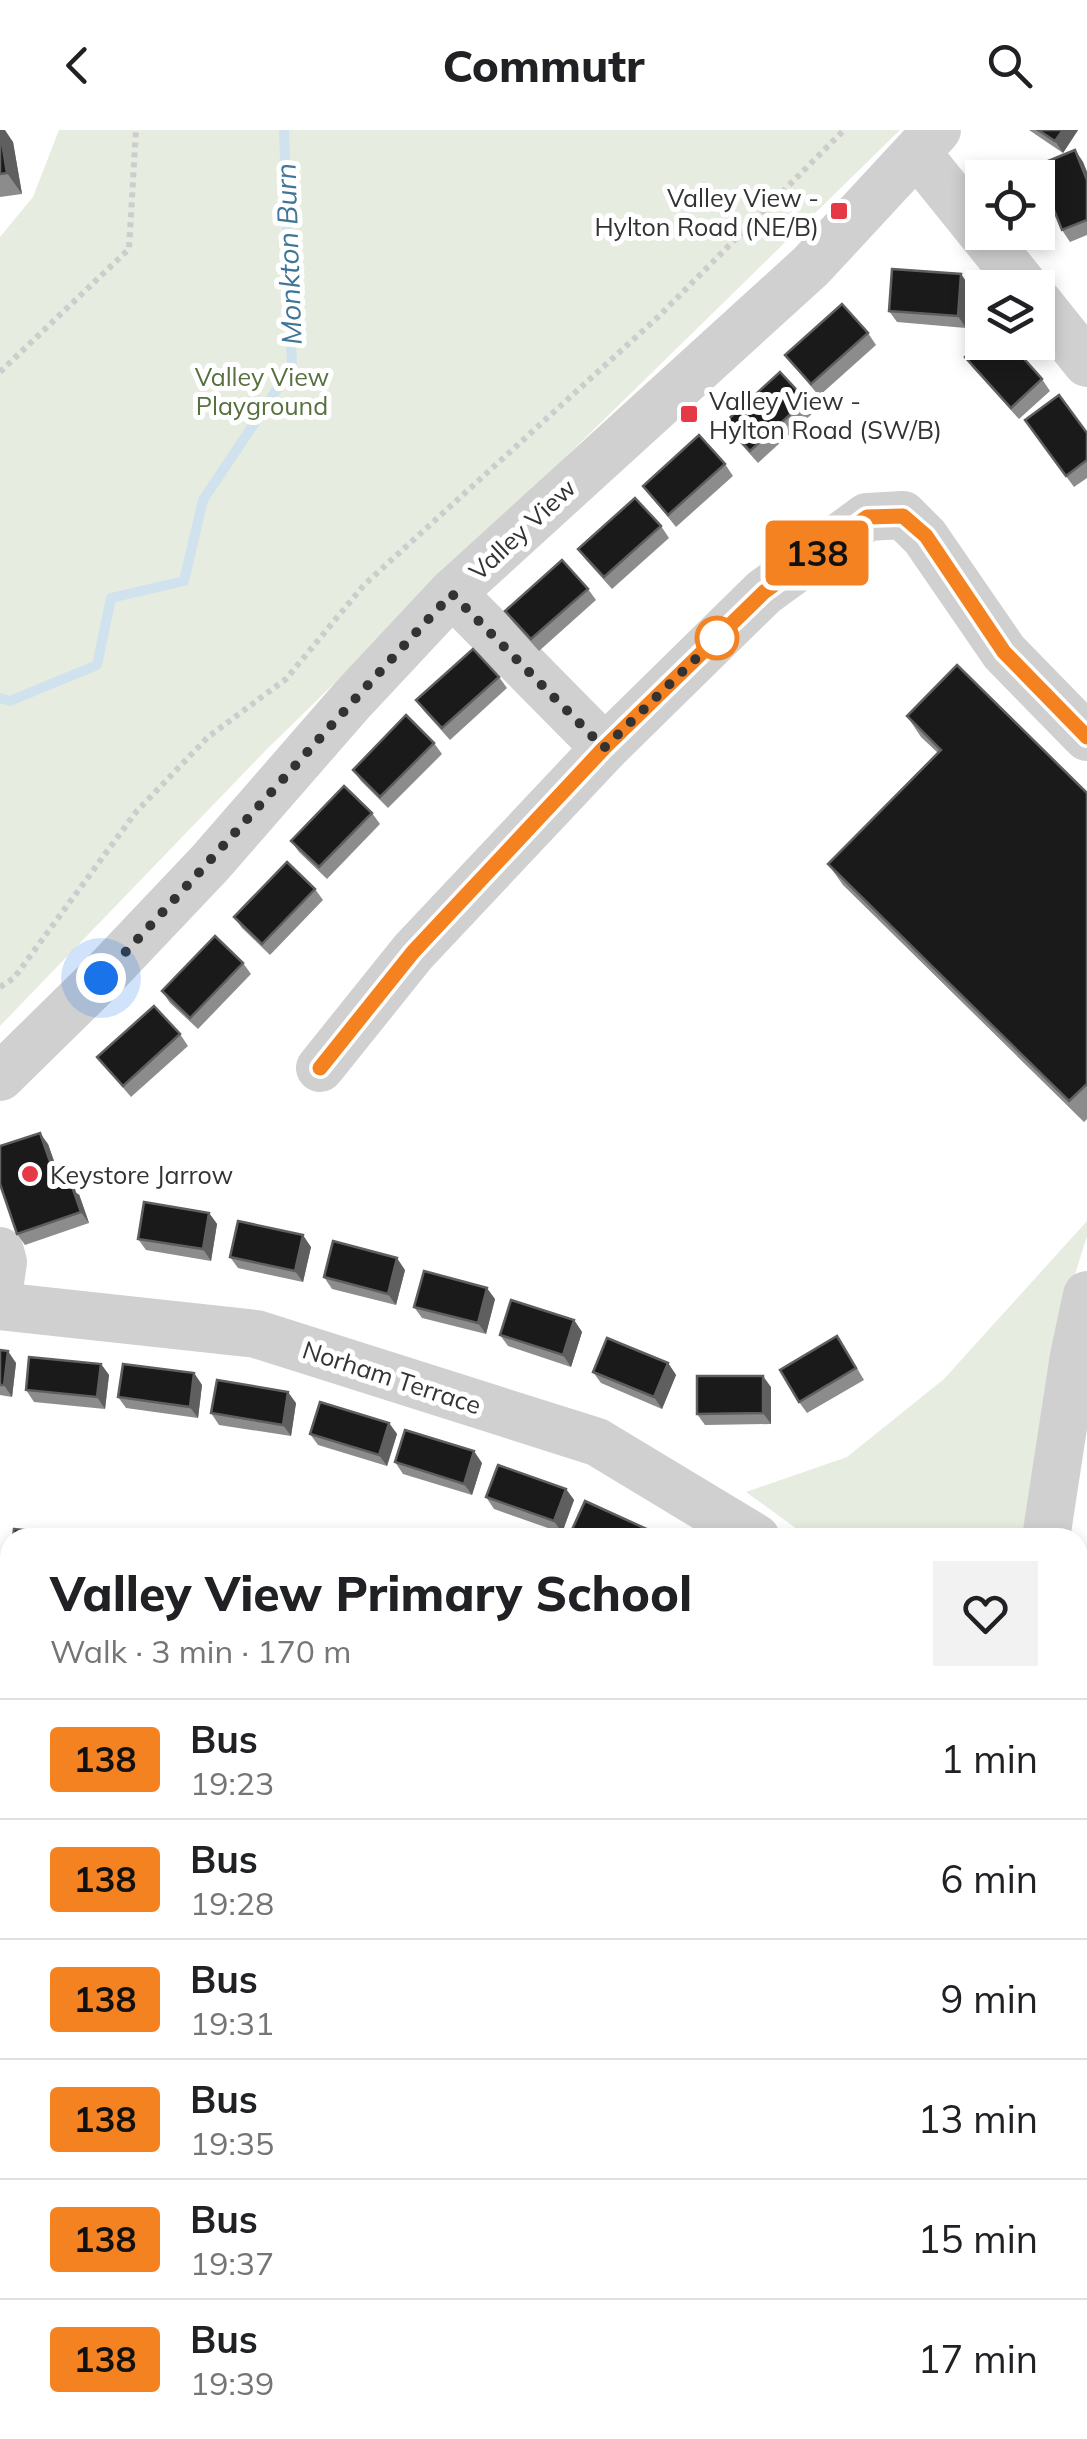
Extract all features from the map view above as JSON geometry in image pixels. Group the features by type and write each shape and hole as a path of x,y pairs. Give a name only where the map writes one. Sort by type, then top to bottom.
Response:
{"street":[{"path":"927,142 1014,270"},
{"name":"Valley View","path":"0,1077 210,863 352,700 452,594 811,266 927,142"},
{"path":"1055,324 1087,364"},
{"path":"320,1068 413,952 604,748 764,592 867,517 903,516 926,536 1004,652 1087,737"},
{"path":"452,594 604,748"},
{"path":"0,1251 4,1262 0,1282"},
{"path":"1048,1528 1087,1295"},
{"name":"Norham Terrace","path":"0,1306 256,1334 597,1442 739,1528"}],"path":[{"path":"0,372 129,249 136,130"},
{"path":"0,987 14,978 136,812 208,736 286,679 364,584 658,317 844,130"}],"green space":[{"name":"Valley View Playground","path":"59,130 900,130 266,750 0,1026 0,237 33,197"},
{"path":"1087,1221 1087,1236 1067,1300 1029,1528 796,1528 746,1492 847,1457 944,1379"}],"building":[{"path":"0,130 7,173 0,174"},
{"path":"1038,130 1063,130 1055,141"},
{"path":"1075,150 1087,180 1087,220 1062,230 1055,213 1055,160 1051,160"},
{"path":"892,269 961,274 958,316 889,311"},
{"path":"842,304 868,333 811,384 785,355"},
{"path":"968,360 1025,360 1042,379 1011,408"},
{"path":"780,372 806,400 750,451 724,423"},
{"path":"1059,395 1087,433 1087,460 1066,476 1025,420"},
{"path":"699,435 725,464 668,515 643,486"},
{"path":"635,498 661,526 604,577 578,549"},
{"path":"562,560 588,589 531,639 505,611"},
{"path":"473,649 499,677 442,728 416,700"},
{"path":"957,665 1087,793 1087,1084 1069,1101 828,864 941,750 907,716"},
{"path":"406,715 434,743 380,797 353,770"},
{"path":"344,786 372,813 319,867 291,841"},
{"path":"287,862 315,889 262,944 234,917"},
{"path":"215,936 243,963 190,1018 162,991"},
{"path":"154,1006 180,1034 123,1086 97,1057"},
{"path":"40,1133 53,1170 65,1166 81,1212 17,1234 0,1184 0,1146"},
{"path":"144,1202 209,1213 203,1249 138,1239"},
{"path":"238,1221 303,1235 295,1271 230,1257"},
{"path":"333,1241 397,1258 388,1294 324,1277"},
{"path":"424,1271 487,1288 478,1323 414,1307"},
{"path":"511,1300 574,1320 563,1355 500,1335"},
{"path":"837,1336 856,1368 799,1402 780,1370"},
{"path":"607,1338 668,1363 654,1397 593,1372"},
{"path":"0,1350 8,1351 4,1385 0,1385"},
{"path":"29,1357 101,1364 97,1397 26,1390"},
{"path":"123,1364 194,1373 190,1407 118,1397"},
{"path":"697,1376 763,1376 763,1413 697,1414"},
{"path":"217,1380 288,1392 283,1425 211,1413"},
{"path":"320,1402 389,1423 379,1455 310,1434"},
{"path":"405,1430 474,1451 464,1484 395,1462"},
{"path":"498,1465 566,1489 554,1521 486,1497"},
{"path":"585,1501 644,1528 573,1528"}],"waterway":[{"name":"Monkton Burn","path":"0,698 10,701 97,665 111,598 184,581 203,500 292,367 284,130"}],"bus line":[{"name":"138","path":"320,1068 413,952 604,748 764,592 867,517 903,516 926,536 1004,652 1087,737"}],"place":[{"name":"Valley View - Hylton Road (NE/B)","path":"839,211"},
{"name":"Valley View - Hylton Road (SW/B)","path":"689,414"},
{"name":"Keystore Jarrow","path":"30,1174"}],"route":[{"path":"101,978 452,594 604,748 717,638"}]}
